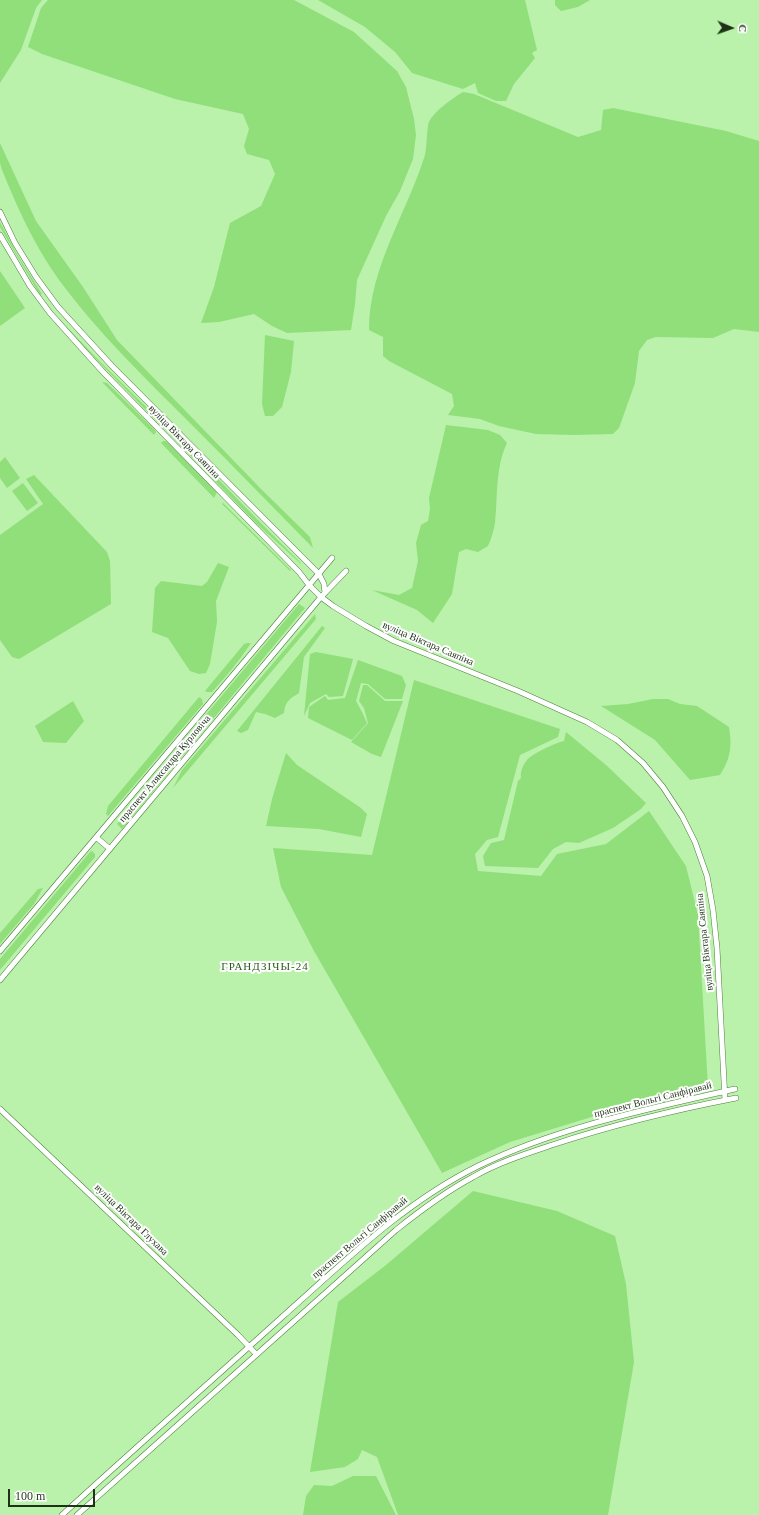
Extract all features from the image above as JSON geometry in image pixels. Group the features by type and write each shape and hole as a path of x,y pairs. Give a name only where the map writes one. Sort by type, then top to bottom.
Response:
{"street":[{"name":"вуліца Віктара Саяпіна","path":"0,212 36,277 58,307 112,366 319,574 324,584 323,595"},
{"name":"вуліца Віктара Саяпіна","path":"0,235 30,286 50,313 103,372 299,572 309,585 366,626 394,641 518,691 586,722 617,740 643,763 663,786 682,816 695,842 707,876 713,910 717,948 725,1100"},
{"path":"50,313 58,307"},
{"name":"праспект Аляксандра Курловіча","path":"0,951 332,558"},
{"name":"праспект Аляксандра Курловіча","path":"0,980 323,595 346,571"},
{"path":"97,838 110,849"},
{"name":"праспект Вольгі Санфіравай","path":"62,1515 249,1346 366,1243 393,1220 429,1194 476,1167 511,1151 572,1129 657,1106 735,1089"},
{"name":"праспект Вольгі Санфіравай","path":"76,1515 396,1230 432,1201 474,1176 519,1156 576,1137 664,1113 736,1098"},
{"name":"вуліца Віктара Глухава","path":"0,1109 113,1215 256,1354"},
{"path":"474,1176 480,1170 480,1168 476,1167"}],"green space":[{"path":"0,0 42,0 36,8 21,50 0,83"},
{"path":"48,0 294,0 354,32 397,71 406,87 414,119 416,135 413,159 400,191 386,216 357,280 351,330 287,333 272,326 254,314 219,322 201,323 214,287 230,223 261,206 275,174 269,160 247,154 244,146 249,129 243,114 175,99 42,54 28,47 41,8"},
{"path":"318,0 525,0 537,50 532,53 535,58 514,84 506,101 496,101 478,93 475,83 463,89 412,73 395,52 365,27"},
{"path":"555,0 590,0 578,7 561,11 555,5"},
{"path":"463,92 474,94 578,137 601,130 603,110 613,108 726,131 759,141 759,332 734,329 713,338 656,337 647,340 639,351 635,383 619,428 613,434 536,434 499,426 480,419 448,415 454,406 452,394 389,361 383,356 383,337 369,330 375,284 390,241 425,155 429,122 439,109"},
{"path":"0,143 36,221 83,287 117,340 261,489 310,537 313,548 124,356 74,300 50,267 20,213 0,163"},
{"path":"0,222 17,254 42,294 40,295 0,227"},
{"path":"0,271 25,308 0,326"},
{"path":"61,323 63,323 190,450 301,564 258,525"},
{"path":"265,335 294,341 291,372 282,407 273,416 265,416 262,404"},
{"path":"102,382 107,383 155,430 156,432 154,435"},
{"path":"446,425 488,430 500,435 507,443 500,462 495,523 488,546 478,552 466,549 459,552 452,594 433,623 417,610 372,590 399,595 412,588 418,561 416,543 421,525 428,521 430,509 429,498"},
{"path":"166,441 173,447 217,492 214,498 161,443"},
{"path":"5,457 20,478 7,488 0,478 0,462"},
{"path":"34,475 107,552 110,561 111,604 19,659 12,657 0,640 0,535 43,504 26,479"},
{"path":"23,483 38,503 27,511 12,491"},
{"path":"223,503 291,570 290,571 222,504"},
{"path":"218,563 229,567 216,601 217,622 210,664 206,673 199,674 190,671 168,638 152,632 155,588 161,581 202,586 207,582"},
{"path":"299,604 305,608 122,829 117,824 155,775"},
{"path":"315,614 316,619 173,788 182,770"},
{"path":"322,626 325,628 304,657 299,693 288,701 285,706 284,713 275,718 256,712 248,730 241,733 237,731"},
{"path":"251,643 222,681 212,692 205,691 244,644"},
{"path":"316,652 353,659 343,696 329,697 326,694 310,703 304,716 310,654"},
{"path":"358,660 402,676 406,685 402,699 385,699 368,684 361,683 356,701 367,723 352,740 308,718 309,707 325,696 328,700 345,698"},
{"path":"414,680 560,729 558,737 520,755 498,837 487,840 475,854 478,871 541,876 557,854 606,844 649,811 686,866 698,915 708,1087 595,1116 510,1142 442,1173 314,951 281,887 273,848 372,855"},
{"path":"363,685 367,685 385,701 403,701 381,757 372,754 351,742 368,723 364,708 359,701"},
{"path":"199,697 202,699 203,704 108,816 106,814 108,806"},
{"path":"653,699 668,699 680,704 697,706 729,727 730,752 724,769 720,775 690,780 655,740 601,706 628,704"},
{"path":"73,701 84,721 66,743 43,742 35,726"},
{"path":"566,732 606,765 646,803 641,809 613,828 579,843 566,842 553,849 538,868 485,866 483,856 491,843 504,840 518,781 521,778 521,771 524,764 529,758 538,752 564,741"},
{"path":"286,753 297,765 361,808 367,814 361,837 319,829 266,826 272,799"},
{"path":"92,851 95,854 95,857 0,970 0,959"},
{"path":"43,888 34,904 0,944 0,933 38,889"},
{"path":"473,1191 557,1211 615,1236 626,1284 634,1362 608,1515 398,1515 377,1457 362,1450 358,1459 345,1467 310,1472 338,1302 386,1265"},
{"path":"353,1476 376,1476 396,1515 303,1515 306,1496 314,1485 332,1486"}],"district":[{"name":"ГРАНДЗІЧЫ-24","path":"265,967"}]}
